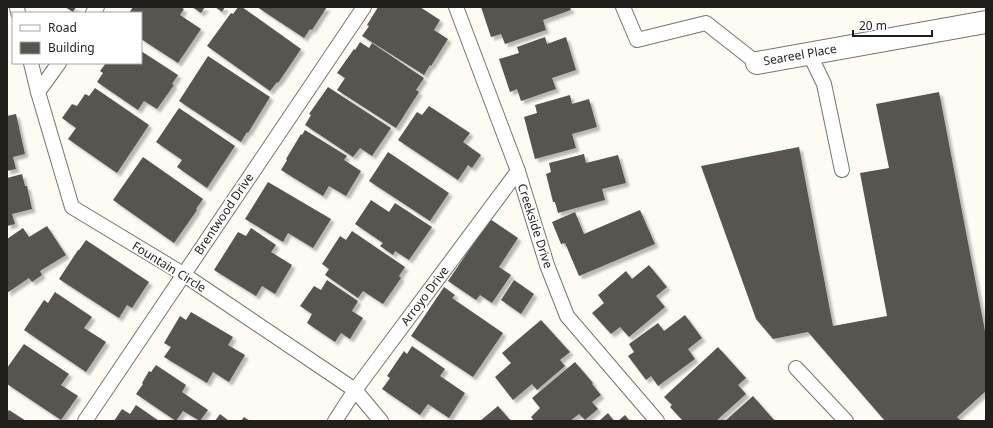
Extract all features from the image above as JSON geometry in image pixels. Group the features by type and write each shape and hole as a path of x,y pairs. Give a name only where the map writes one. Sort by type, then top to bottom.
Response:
{"street":[{"name":"Seareel Place","path":"757,63 986,22"}],"lane":[{"name":"Brentwood Drive","path":"85,421 364,7"},
{"name":"Creekside Drive","path":"456,7 518,171 547,265 567,316 657,421"},
{"path":"624,7 637,40 706,23 757,63"},
{"path":"809,53 824,84 842,170"},
{"name":"Fountain Circle","path":"31,64 72,207 183,274 355,390 381,421"},
{"path":"38,92 58,64"},
{"name":"Arroyo Drive","path":"335,421 355,390 518,171"},
{"path":"796,368 846,421"}],"building":[{"path":"65,7 76,7 73,12"},
{"path":"133,7 180,7 184,9 180,15 201,29 178,63 142,40 142,12 130,12"},
{"path":"192,7 205,7 201,13"},
{"path":"215,7 225,7 222,12"},
{"path":"238,7 242,7 301,49 278,83 277,82 270,91 207,46 231,13 233,14"},
{"path":"257,7 327,7 312,30 310,29 304,38"},
{"path":"378,7 420,7 440,20 434,30 448,39 424,75 362,36 369,26 367,25"},
{"path":"481,7 570,7 571,10 543,20 546,30 505,44 501,34 491,37"},
{"path":"545,37 547,44 566,37 576,70 552,78 556,89 521,101 517,89 510,92 499,59 519,53 517,47"},
{"path":"360,42 369,48 372,43 424,78 416,90 419,92 396,128 337,90 345,78 337,73"},
{"path":"142,52 178,75 172,84 174,85 157,109 144,101 138,110 97,82 103,73 100,71 105,64 142,64"},
{"path":"208,56 270,97 241,142 179,101"},
{"path":"328,87 391,128 372,156 360,148 353,157 305,125 311,115 309,114"},
{"path":"95,88 149,125 117,173 68,139 76,128 62,118 72,104 77,106 85,94 89,96"},
{"path":"939,92 986,336 986,391 957,417 961,421 885,421 808,332 773,339 756,319 701,166 799,147 833,326 887,316 860,173 889,168 876,104"},
{"path":"570,95 572,104 589,99 597,127 572,134 576,148 535,159 524,117 537,113 535,105"},
{"path":"429,106 470,133 463,142 481,155 472,168 468,165 458,180 398,140 417,112 422,115"},
{"path":"179,108 235,146 207,188 177,167 182,160 156,142"},
{"path":"16,114 25,154 13,157 16,169 7,171 7,116"},
{"path":"305,130 347,156 344,160 361,171 346,196 329,186 323,196 281,170 301,134 302,135"},
{"path":"388,152 449,193 430,221 369,181"},
{"path":"584,154 586,163 618,155 626,183 602,189 605,200 558,213 555,202 553,202 546,174 551,172 549,163"},
{"path":"143,157 203,199 174,243 113,200"},
{"path":"22,174 25,186 27,186 32,209 12,214 15,224 7,226 7,178"},
{"path":"268,182 331,219 313,248 288,233 283,242 245,219"},
{"path":"371,200 389,212 395,203 432,227 409,260 395,251 393,255 380,246 383,243 355,224"},
{"path":"640,210 655,244 579,276 565,243 561,244 552,222 575,212 584,234"},
{"path":"490,219 518,238 499,267 511,275 492,303 480,295 476,300 448,281"},
{"path":"47,226 66,255 40,271 42,275 32,282 29,278 7,293 7,239 23,228 29,237"},
{"path":"251,228 276,245 271,252 292,265 275,294 262,286 256,296 214,270 238,232 246,236"},
{"path":"352,231 405,267 399,276 401,278 383,304 363,291 358,298 325,275 329,269 322,264 340,236 346,240"},
{"path":"86,240 149,282 132,308 127,305 119,318 59,279"},
{"path":"649,265 667,287 656,296 665,307 629,337 620,327 611,334 592,313 604,303 598,295 626,271 632,279"},
{"path":"327,280 358,301 352,311 363,318 350,339 341,333 335,342 307,323 312,314 300,306 314,286 321,290"},
{"path":"514,280 534,294 521,314 501,300"},
{"path":"444,287 455,295 452,298 503,333 473,377 411,336"},
{"path":"55,292 92,317 84,328 106,342 86,372 24,330 44,300 48,303"},
{"path":"191,312 233,337 228,345 245,355 229,382 213,372 207,383 164,357 171,347 164,343 180,316 186,320"},
{"path":"685,315 702,338 688,349 695,359 658,386 651,376 646,380 628,356 634,352 629,344 658,323 664,331"},
{"path":"541,320 570,352 560,360 565,366 537,390 532,384 513,400 495,377 511,363 502,353"},
{"path":"24,344 69,374 61,385 78,396 61,420 7,384 7,368"},
{"path":"412,346 445,369 440,376 465,393 449,418 428,404 420,415 382,389 390,378 387,376 404,351 407,354"},
{"path":"718,347 746,378 738,385 746,394 716,421 683,421 670,407 672,405 664,397"},
{"path":"575,362 601,395 592,402 598,409 585,420 579,414 570,421 534,421 531,417 540,408 532,398"},
{"path":"156,365 186,385 182,392 208,410 200,421 183,411 176,421 136,394 149,371 151,372"},
{"path":"753,396 775,421 725,421"},
{"path":"136,405 159,421 114,421 122,409 130,414"},
{"path":"498,406 511,421 480,421"},
{"path":"9,410 26,421 7,421 7,413"},
{"path":"608,413 614,421 599,421"},
{"path":"220,414 229,421 215,421"},
{"path":"625,415 630,421 618,421"},
{"path":"244,417 250,421 241,421"}]}
